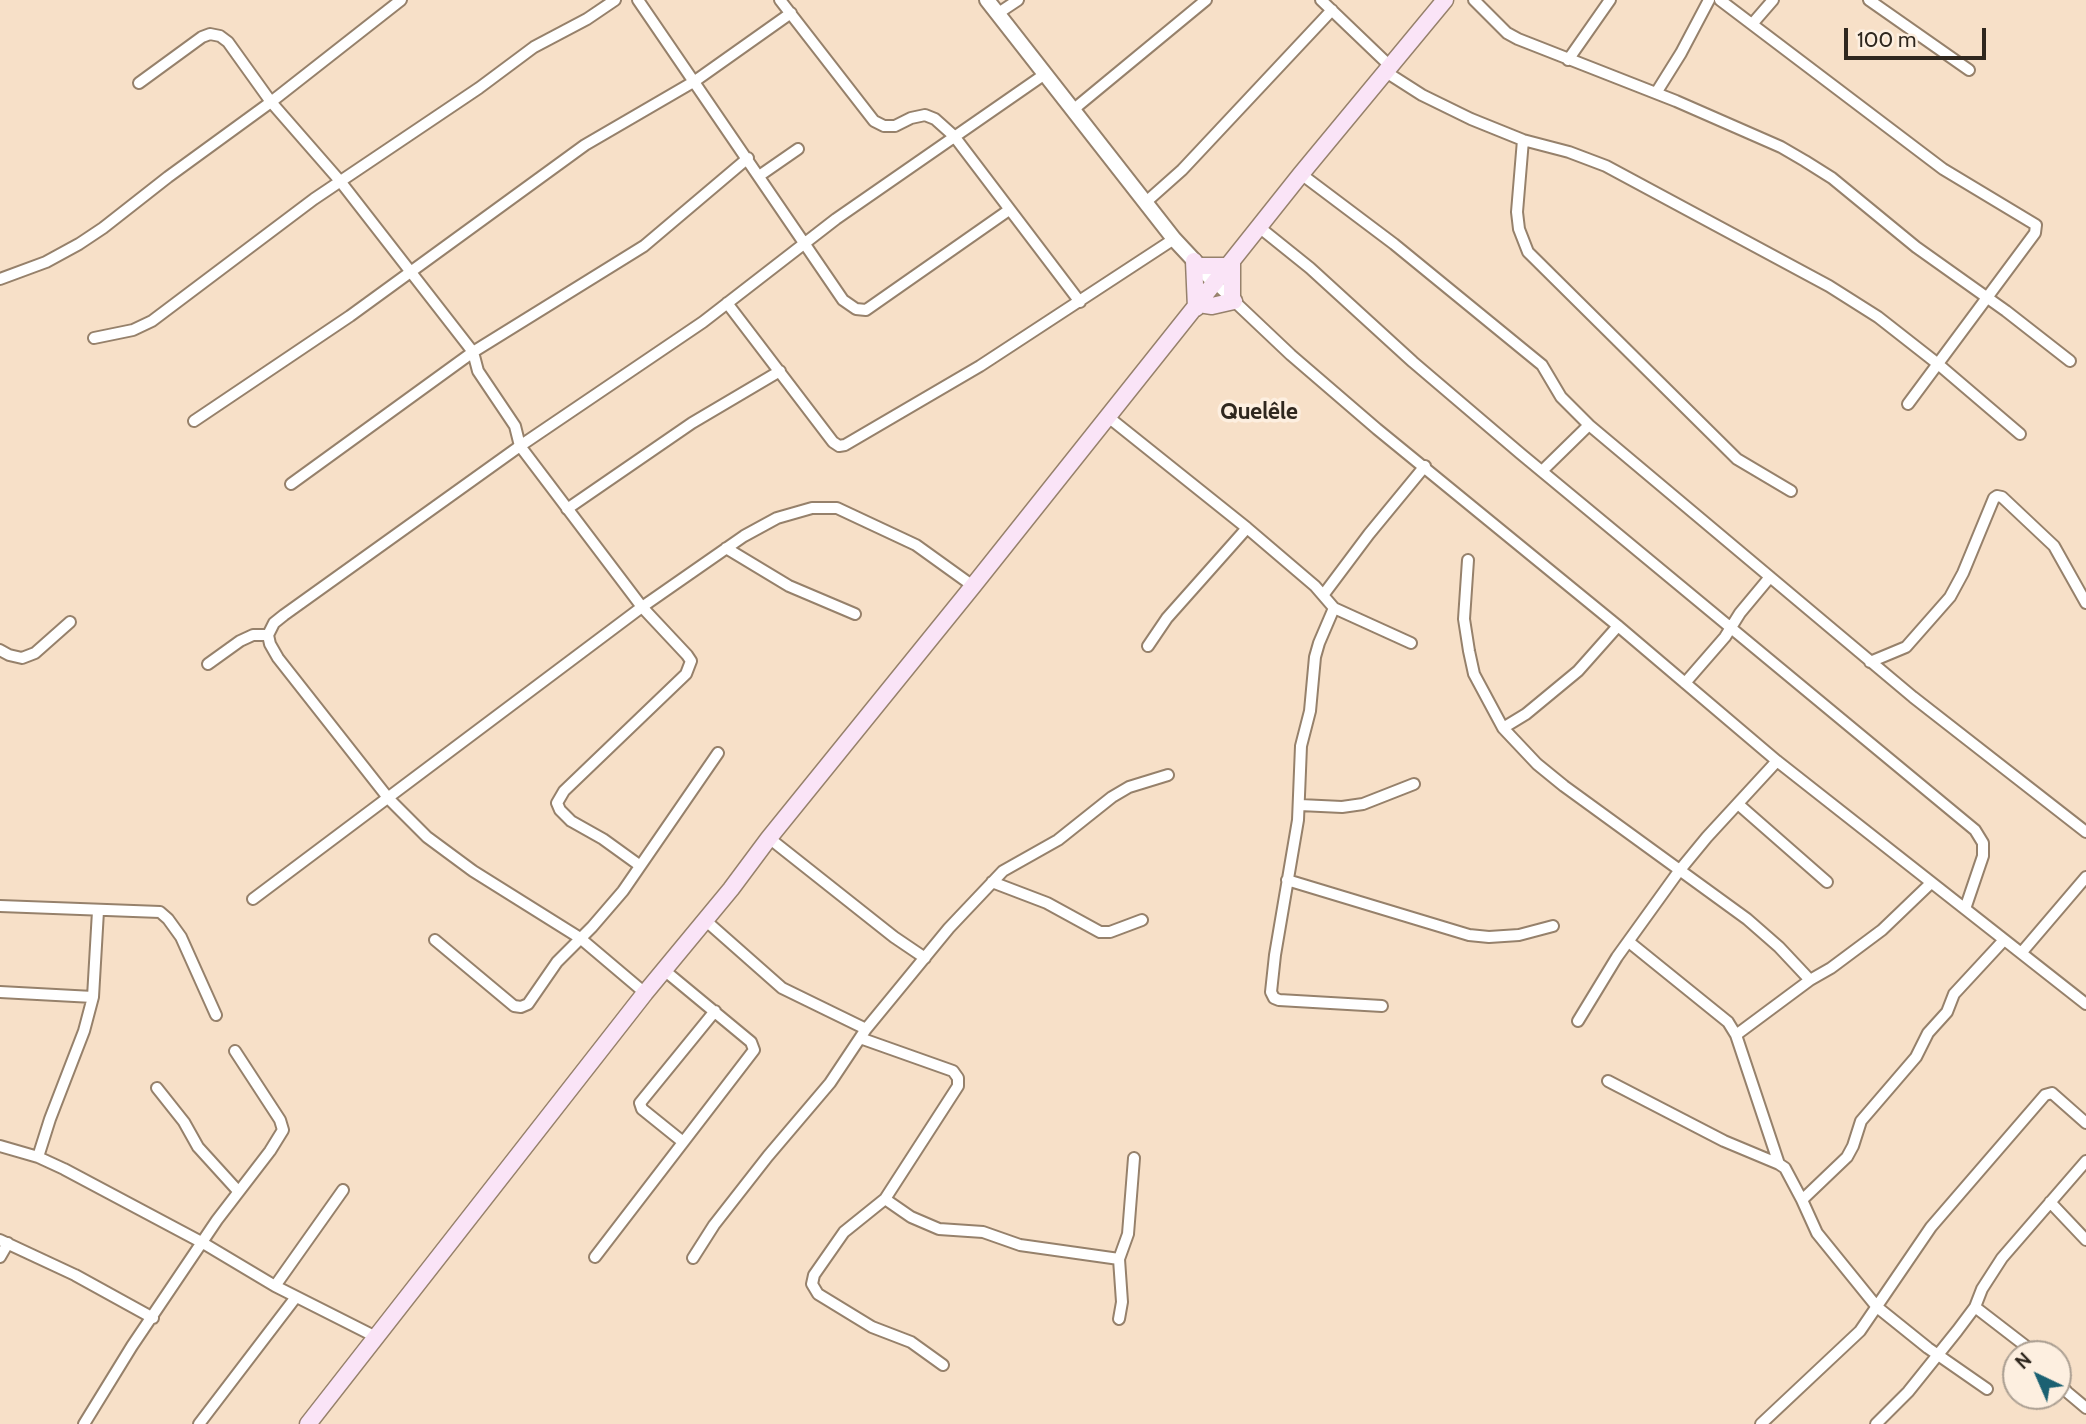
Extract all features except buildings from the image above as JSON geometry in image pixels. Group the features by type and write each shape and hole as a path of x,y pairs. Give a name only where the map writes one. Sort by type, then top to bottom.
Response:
{"main road":[{"path":"308,1424 645,993 1216,284 1301,174 1445,0"},
{"path":"1198,306 1196,264 1231,264"},
{"path":"1198,306 1212,306 1233,300 1231,264"}],"street":[{"path":"0,279 46,262 79,244 271,102 401,0"},
{"path":"94,338 133,330 152,321 340,181 534,47 587,19 615,0"},
{"path":"638,0 843,300 856,309 866,310 1009,210"},
{"path":"780,0 874,121 884,126 895,126 925,115 935,119 954,136 1080,302"},
{"path":"987,0 1174,239 1216,284 1310,371 1777,761 2086,1004"},
{"path":"996,14 1018,0"},
{"path":"1074,109 1206,0"},
{"path":"1321,0 1388,69 1440,104 1523,140 1569,152 1606,166 1829,286 1878,317 1938,364 2020,435"},
{"path":"1474,0 1507,33 1568,60 1656,93 1781,147 1805,161 1832,178 1916,247 2070,361"},
{"path":"1568,60 1610,0"},
{"path":"1656,93 1709,0"},
{"path":"1720,0 1943,169 2036,225 2035,233 1908,404"},
{"path":"1753,23 1773,0"},
{"path":"1869,0 1969,70"},
{"path":"1146,202 1182,170 1332,10"},
{"path":"194,421 312,343 585,145 695,81 791,13"},
{"path":"139,83 195,41 210,34 219,36 228,43 271,102 340,181 472,352 478,371 515,426 520,446 642,607 691,661 686,674 564,791 557,803 571,821 603,839 639,865"},
{"path":"645,993 580,938 447,854 389,799 278,658 268,635 274,623 284,615 520,446 727,303 954,136 1045,74"},
{"path":"1523,140 1517,212 1519,229 1528,252 1737,459 1791,491"},
{"path":"760,176 798,149"},
{"path":"291,484 472,352 644,246 748,158"},
{"path":"1301,174 1394,244 1542,365 1562,397 1589,425 1870,662 2086,832"},
{"path":"1259,227 1310,268 1413,362 1542,471 1975,830 1983,843 1983,856 1965,909"},
{"path":"727,303 833,442 839,446 981,366 1174,239"},
{"path":"567,509 692,423 780,371"},
{"path":"1107,416 1247,528 1324,594 1334,608 1411,643"},
{"path":"1542,471 1589,425"},
{"path":"1324,594 1425,466"},
{"path":"1870,662 1906,647 1945,603 1963,573 1997,496 2054,546 2086,603"},
{"path":"253,899 642,607 758,527 792,512 830,506 848,512 915,545 973,586"},
{"path":"1148,646 1167,618 1247,528"},
{"path":"726,548 789,586 855,614"},
{"path":"1468,559 1464,619 1469,651 1474,674 1503,728 1548,773 1679,872 1747,919 1779,947 1810,980"},
{"path":"1685,683 1770,577"},
{"path":"1334,608 1315,657 1310,711 1301,747 1300,804 1275,955 1272,995 1279,1000 1382,1006"},
{"path":"0,650 22,658 36,653 70,622"},
{"path":"1503,728 1526,714 1578,671 1618,626"},
{"path":"208,664 240,640 253,635 268,635"},
{"path":"435,940 514,1006 528,1004 557,962 606,912 718,753"},
{"path":"1578,1021 1603,979 1679,872 1777,761"},
{"path":"693,1258 714,1225 768,1156 830,1083 863,1034 992,882 1015,863 1059,840 1112,797 1129,787 1168,775"},
{"path":"1300,804 1342,807 1363,804 1414,784"},
{"path":"1738,804 1827,882"},
{"path":"769,838 894,937 925,958"},
{"path":"2022,952 2086,877"},
{"path":"1287,880 1469,934 1489,937 1519,935 1553,926"},
{"path":"992,882 1055,907 1100,932 1110,932 1142,920"},
{"path":"1736,1035 1882,930 1931,883"},
{"path":"0,906 160,912 181,937 216,1015"},
{"path":"38,1157 84,1031 93,997 98,911"},
{"path":"705,919 782,988 863,1034 953,1071 958,1078 958,1086 885,1199 844,1232 814,1275 812,1284 818,1294 872,1327 911,1342 943,1365"},
{"path":"1802,1200 1847,1157 1861,1121 1916,1057 1928,1033 1947,1012 1954,994 2004,940"},
{"path":"1629,942 1728,1022 1736,1035 1779,1164"},
{"path":"595,1257 754,1050 751,1042 664,970"},
{"path":"0,992 93,997"},
{"path":"683,1142 642,1110 640,1103 715,1012"},
{"path":"84,1424 132,1346 283,1130 280,1120 235,1051"},
{"path":"1608,1080 1724,1141 1785,1168 1817,1233 1877,1307 1987,1390"},
{"path":"157,1088 184,1122 198,1147 239,1191"},
{"path":"1761,1424 1849,1343 1867,1322 1931,1227 2045,1095 2052,1093 2086,1123"},
{"path":"0,1146 38,1157 202,1243 275,1286 376,1337"},
{"path":"1119,1319 1122,1302 1119,1259 1128,1234 1134,1158"},
{"path":"1876,1424 1908,1392 1938,1355 1975,1307 1990,1274 2086,1161"},
{"path":"275,1286 343,1189"},
{"path":"885,1199 911,1217 939,1229 983,1232 1020,1245 1119,1259"},
{"path":"2050,1202 2086,1240"},
{"path":"0,1257 4,1241 75,1275 153,1318"},
{"path":"199,1424 296,1297"},
{"path":"1975,1307 2018,1340"},
{"path":"2072,1396 2086,1408"}],"district":[{"name":"Quelêle","path":"1259,412"}]}
